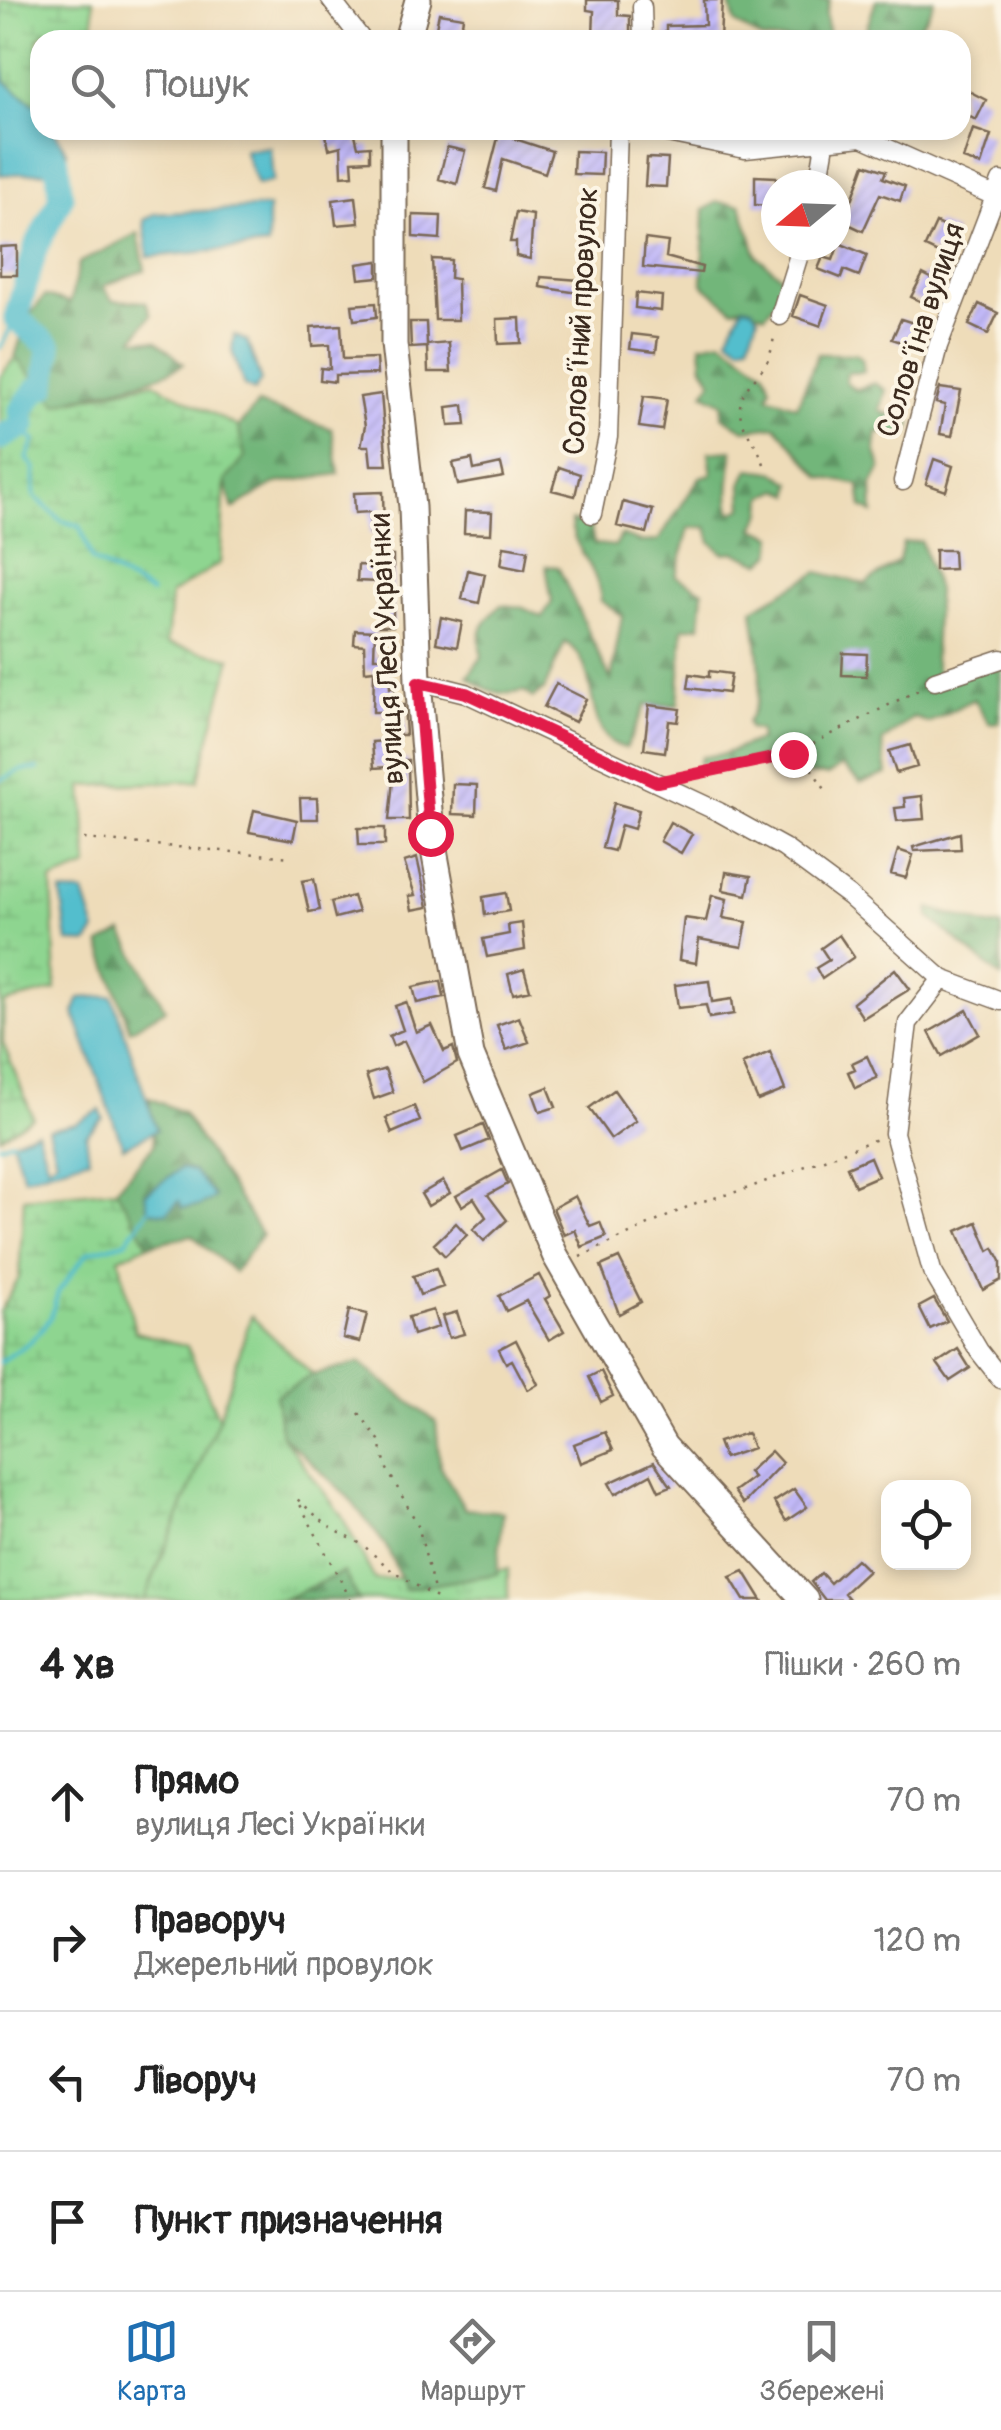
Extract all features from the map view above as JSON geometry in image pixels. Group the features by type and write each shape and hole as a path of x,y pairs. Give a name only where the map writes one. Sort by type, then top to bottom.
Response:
{"street":[{"path":"332,0 354,30"},
{"path":"410,30 418,0"},
{"path":"642,8 642,30"},
{"name":"вулиця Лесі Українки","path":"394,140 394,344 412,506 418,682 430,833 471,1055 560,1265 664,1446 805,1600"},
{"name":"Соловʼїний провулок","path":"592,514 608,437 618,140"},
{"name":"Соловʼїна вулиця","path":"701,140 745,149 846,140"},
{"name":"Соловʼїна вулиця","path":"869,140 998,192 938,346 904,481"},
{"path":"821,170 825,144"},
{"path":"780,316 797,260"},
{"path":"935,681 1001,659"},
{"path":"418,682 466,693 657,782 784,848 849,896 942,978 1001,1002"},
{"path":"942,978 908,1023 894,1133 932,1271 979,1351 1001,1378"}],"path":[{"path":"764,464 756,440 742,422 740,404 751,378 766,364 780,316"},
{"path":"657,782 800,751 935,681"},
{"path":"800,751 828,794"},
{"path":"84,840 292,858"},
{"path":"560,1265 696,1202 743,1190 894,1133"},
{"path":"359,1413 378,1440 387,1469 418,1524 440,1600"},
{"path":"351,1600 297,1499 329,1527 363,1545 391,1570 436,1594"}],"green space":[{"path":"0,0 93,0 94,27 30,30 30,101 5,81"},
{"path":"729,0 830,0 828,30 747,30 735,23"},
{"path":"876,0 934,0 929,13 913,30 866,30"},
{"path":"717,202 741,205 757,256 789,283 765,315 743,306 733,309 702,284 704,210"},
{"path":"138,233 145,270 103,286 112,300 146,302 151,315 134,338 157,341 184,364 153,378 57,405 15,357 27,318 45,296 70,303 79,263"},
{"path":"722,340 765,371 771,387 768,396 797,406 818,354 856,354 862,359 864,372 847,373 845,381 855,390 874,383 886,390 880,411 912,423 908,434 877,432 875,448 881,468 872,485 873,513 862,507 859,485 821,477 776,426 744,430 722,416 723,403 704,393 712,381 703,366 701,344"},
{"path":"15,357 57,404 153,382 238,427 245,457 225,481 220,563 171,594 167,644 231,658 198,781 83,786 88,867 52,881 56,990 4,1003 3,1043 33,1117 0,1137 0,377"},
{"path":"258,404 332,429 339,474 277,483 233,509 225,481 245,457 238,427"},
{"path":"732,450 732,513 743,508 742,484 749,469 774,472 792,483 791,495 780,489 764,497 763,512 754,528 774,536 772,554 761,563 735,552 723,553 711,542 707,527 689,528 676,576 703,591 700,626 683,628 678,705 646,705 626,748 611,742 602,731 585,667 565,642 544,690 533,698 524,691 494,691 468,676 482,657 482,628 501,605 521,607 542,617 552,602 546,566 558,567 611,680 622,615 601,601 571,521 590,526 594,544 615,546 621,535 640,542 658,541 700,477 712,474 709,452"},
{"path":"921,541 937,590 934,659 938,678 1001,661 999,722 989,723 974,699 928,723 913,717 882,742 887,774 861,783 842,766 828,775 802,774 791,751 729,765 699,763 702,757 724,754 759,740 760,731 749,728 747,721 754,710 760,683 753,609 818,572 865,584 899,561 903,543"},
{"path":"930,908 988,926 1001,926 1001,977 929,917"},
{"path":"123,932 165,1009 130,1030 100,944"},
{"path":"149,1098 182,1112 262,1235 234,1272 192,1235 148,1245 116,1189 154,1145"},
{"path":"116,1189 148,1245 119,1258 135,1332 187,1346 219,1418 144,1600 0,1600 0,1312 19,1278 24,1198"},
{"path":"251,1316 313,1375 276,1396 281,1434 341,1515 375,1580 508,1569 508,1600 144,1600 219,1418"},
{"path":"359,1363 436,1422 440,1466 465,1509 503,1512 497,1574 405,1589 386,1546 349,1498 281,1434 276,1396 313,1375"},
{"path":"344,1572 358,1600 282,1600"}],"water":[{"path":"0,8 5,81 30,101 30,140 60,140 67,152 47,172 0,175"},
{"path":"270,147 273,181 257,185 244,150"},
{"path":"268,207 268,246 148,257 144,220 154,214"},
{"path":"743,306 753,308 758,317 749,343 741,346 728,337"},
{"path":"234,335 247,341 261,381 254,391 244,386 232,351"},
{"path":"61,892 84,893 96,931 88,943 68,942"},
{"path":"112,996 157,1130 123,1147 74,1013 80,998"},
{"path":"100,1110 103,1118 86,1135 89,1158 24,1178 12,1141 37,1131 48,1166 56,1160 48,1129 76,1123"},
{"path":"181,1168 193,1171 215,1197 200,1206 182,1208 179,1201 167,1213 148,1211 145,1194"}],"building":[{"path":"587,0 618,0 618,15 630,16 630,30 593,30 594,11 587,10"},
{"path":"704,0 722,0 720,30 666,30 666,26 705,25"},
{"path":"439,13 463,17 461,30 435,30"},
{"path":"971,92 986,100 976,120 971,117"},
{"path":"973,129 991,135 981,165 963,159"},
{"path":"327,140 356,140 358,147 370,146 370,160 352,161 353,175 342,176 341,146 329,149"},
{"path":"497,140 518,140 552,151 545,173 503,159 496,191 485,188"},
{"path":"447,147 465,151 457,184 439,179"},
{"path":"574,151 602,152 601,175 573,174"},
{"path":"647,158 668,159 666,187 645,186"},
{"path":"865,164 886,171 883,178 905,186 900,201 880,194 863,231 851,225 851,203"},
{"path":"755,176 761,176 761,205 755,205"},
{"path":"356,197 359,223 336,225 333,200"},
{"path":"516,212 533,215 530,259 516,256 516,242 510,242"},
{"path":"413,215 441,216 440,239 413,237"},
{"path":"936,223 955,232 944,256 925,247"},
{"path":"645,239 668,242 666,257 702,267 701,273 643,267"},
{"path":"17,246 17,275 0,275 0,247"},
{"path":"851,248 867,255 859,276 844,270 841,278 818,269 822,260 851,260"},
{"path":"432,259 451,260 450,278 457,279 458,320 435,320"},
{"path":"378,261 378,277 359,279 357,264"},
{"path":"923,274 941,283 930,306 911,297"},
{"path":"541,277 592,281 591,295 540,287"},
{"path":"636,293 662,296 661,311 635,308"},
{"path":"800,295 828,305 821,326 793,316"},
{"path":"376,303 377,317 354,320 352,305"},
{"path":"979,304 998,313 988,334 969,325"},
{"path":"520,318 521,343 498,344 497,319"},
{"path":"901,319 923,326 916,347 892,339"},
{"path":"410,322 426,322 427,345 449,343 451,372 428,372 427,347 411,348"},
{"path":"341,325 343,359 376,358 377,374 335,375 335,382 320,380 321,368 330,369 329,345 312,346 311,327"},
{"path":"632,334 658,337 656,352 630,349"},
{"path":"940,388 961,391 952,436 940,434 945,405 936,403"},
{"path":"381,394 387,465 371,465 369,446 361,446 365,426 360,397"},
{"path":"644,396 667,399 662,430 639,427"},
{"path":"464,405 466,425 449,426 447,407"},
{"path":"472,459 474,470 501,464 504,477 458,485 453,463"},
{"path":"934,459 953,466 946,491 926,484"},
{"path":"559,467 580,474 575,496 552,490"},
{"path":"383,492 384,532 370,533 370,512 355,513 354,493"},
{"path":"623,502 653,510 647,533 617,526"},
{"path":"465,511 492,512 491,534 464,533"},
{"path":"504,546 528,550 525,570 501,565"},
{"path":"935,550 953,550 954,569 935,570"},
{"path":"376,555 393,556 393,626 377,626 378,582 357,581 358,565 376,566"},
{"path":"468,570 485,574 479,603 462,599"},
{"path":"441,617 462,622 457,647 436,643"},
{"path":"355,630 375,631 374,657 389,657 390,688 395,688 394,705 404,705 406,735 386,735 385,712 373,712 374,670 365,671 364,645 354,644"},
{"path":"843,653 867,654 866,676 842,675"},
{"path":"709,671 731,674 728,693 688,688 690,674 709,677"},
{"path":"556,684 586,699 575,722 544,707"},
{"path":"649,705 680,709 678,722 669,721 665,752 644,749"},
{"path":"386,741 388,767 374,768 372,742"},
{"path":"910,745 917,767 896,773 889,751"},
{"path":"395,760 408,760 409,820 389,820"},
{"path":"453,784 477,785 476,815 452,814"},
{"path":"922,796 924,819 897,821 895,808 905,807 904,798"},
{"path":"300,798 317,798 318,819 301,819"},
{"path":"614,803 639,810 634,829 621,825 614,851 602,848"},
{"path":"254,810 297,820 293,840 249,832"},
{"path":"670,822 692,834 681,853 660,841"},
{"path":"358,828 385,828 385,845 359,845"},
{"path":"960,833 961,849 914,851 913,847"},
{"path":"898,850 913,855 906,878 891,874"},
{"path":"417,858 428,907 412,910 409,896 415,895 404,862"},
{"path":"726,872 751,876 747,895 723,890"},
{"path":"314,879 320,910 309,912 302,881"},
{"path":"506,893 509,911 485,915 483,897"},
{"path":"712,895 727,899 723,918 747,922 742,947 699,939 696,963 679,960 684,918 706,921"},
{"path":"353,896 358,912 335,918 331,902"},
{"path":"522,923 525,950 487,957 483,939 509,934 508,925"},
{"path":"839,935 854,957 822,979 816,968 829,960 821,948"},
{"path":"524,969 530,990 513,994 508,974"},
{"path":"895,969 910,989 863,1018 853,1003"},
{"path":"441,981 444,997 417,1003 413,987"},
{"path":"709,981 712,1002 732,999 734,1014 709,1018 706,1005 678,1008 675,985"},
{"path":"406,1002 416,1032 432,1025 444,1051 453,1047 457,1063 423,1082 404,1041 393,1046 389,1036 403,1030 395,1006"},
{"path":"967,1010 980,1034 942,1056 929,1032"},
{"path":"519,1017 529,1042 506,1050 497,1025"},
{"path":"770,1052 785,1090 758,1101 742,1064"},
{"path":"867,1056 877,1078 855,1088 848,1072 855,1069 852,1063"},
{"path":"385,1069 393,1092 374,1099 366,1075"},
{"path":"548,1087 556,1107 540,1112 533,1093"},
{"path":"614,1090 636,1121 611,1139 589,1108"},
{"path":"414,1106 420,1121 392,1133 386,1118"},
{"path":"483,1125 489,1140 463,1151 457,1136"},
{"path":"870,1157 878,1176 855,1186 847,1167"},
{"path":"502,1170 508,1184 488,1195 507,1220 484,1241 473,1229 486,1217 474,1198 462,1206 456,1196"},
{"path":"443,1181 450,1193 428,1206 421,1194"},
{"path":"575,1196 590,1226 600,1222 606,1237 582,1247 575,1230 564,1235 553,1208"},
{"path":"977,1222 989,1251 994,1248 1001,1261 1001,1280 983,1290 957,1231"},
{"path":"456,1223 467,1235 445,1256 434,1244"},
{"path":"619,1258 641,1302 619,1314 601,1266"},
{"path":"436,1268 443,1287 420,1295 413,1276"},
{"path":"539,1275 550,1296 545,1299 564,1331 549,1340 526,1301 506,1311 499,1296"},
{"path":"934,1299 947,1321 930,1329 919,1307"},
{"path":"349,1310 367,1314 360,1342 343,1338"},
{"path":"433,1310 438,1327 413,1335 408,1317"},
{"path":"457,1312 464,1334 449,1338 442,1316"},
{"path":"516,1340 538,1384 528,1390 512,1360 506,1363 499,1349"},
{"path":"958,1349 970,1368 950,1381 937,1363"},
{"path":"601,1371 613,1396 601,1402 589,1377"},
{"path":"605,1432 613,1450 581,1463 574,1444"},
{"path":"747,1433 753,1448 724,1458 718,1442"},
{"path":"771,1451 782,1463 743,1504 734,1491 753,1477 748,1472"},
{"path":"654,1462 671,1486 659,1491 651,1474 615,1494 609,1483"},
{"path":"794,1489 807,1507 786,1521 774,1502"},
{"path":"856,1559 868,1571 844,1593 850,1600 825,1600 811,1582 821,1573 830,1583"},
{"path":"744,1571 762,1600 744,1600 730,1577"}],"waterway":[{"path":"0,100 30,133"},
{"path":"0,438 24,425 21,411 36,390 45,386 50,347 16,318 36,247 61,198 57,162 37,140"},
{"path":"0,348 16,318"},
{"path":"24,425 32,426 28,436 35,440 27,459 35,468 34,496 62,521 80,526 92,560 151,593"},
{"path":"0,780 21,770 38,769"},
{"path":"0,1145 12,1141"},
{"path":"0,1362 30,1342 50,1319 58,1292 88,1252 126,1242 148,1211"}],"route":[{"path":"430,833 418,682 466,693 657,782 793,754"}]}
